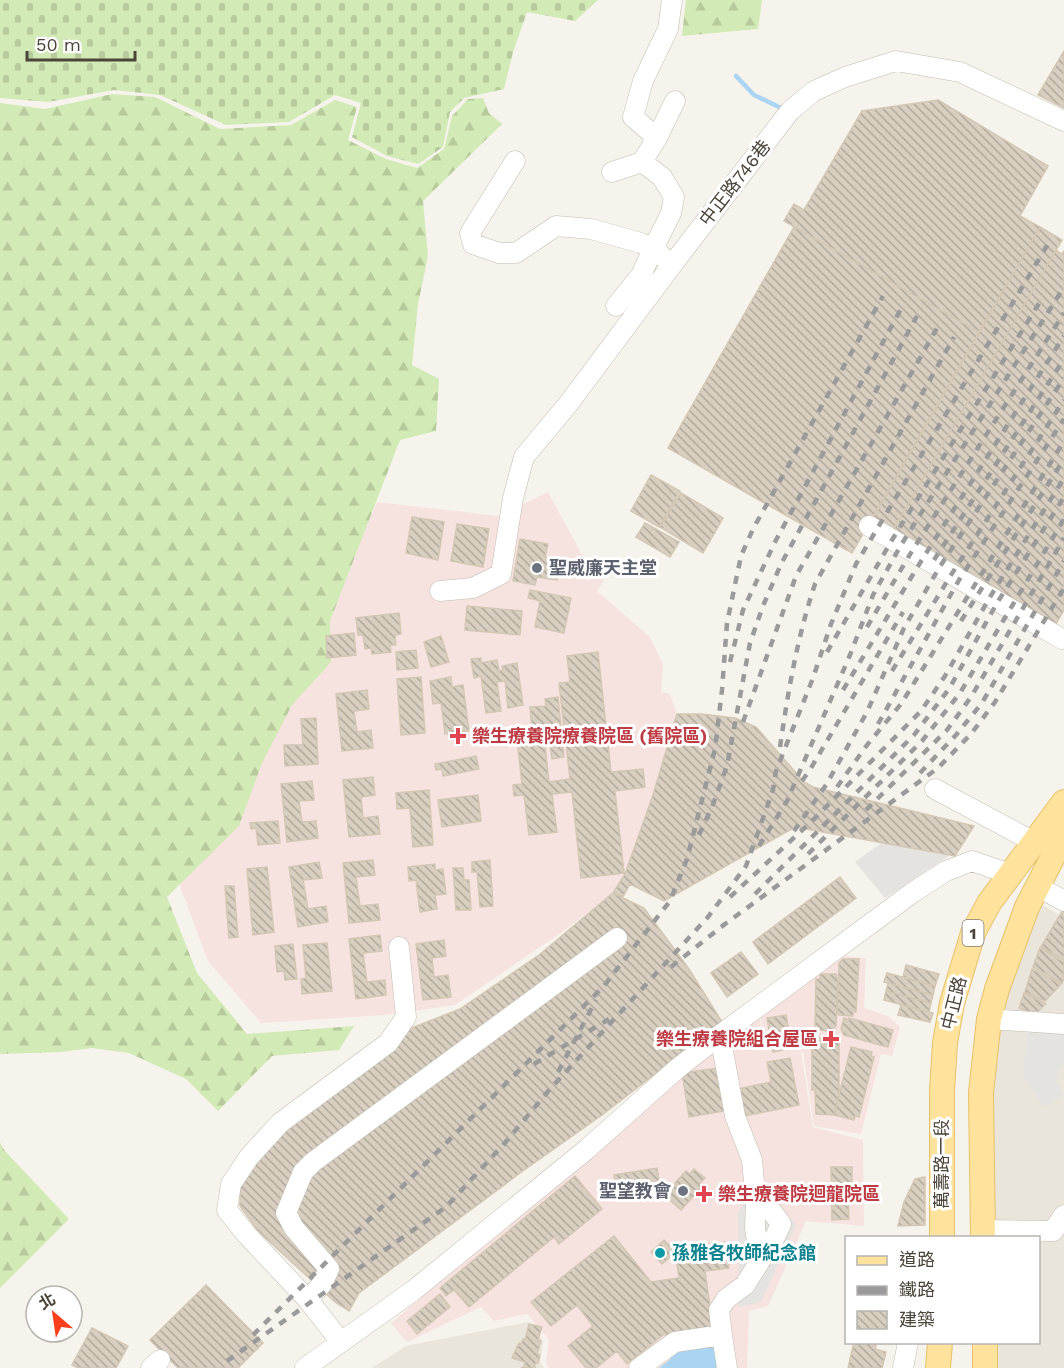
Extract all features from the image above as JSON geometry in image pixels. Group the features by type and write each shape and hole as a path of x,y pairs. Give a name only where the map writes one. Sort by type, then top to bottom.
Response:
{"main road":[{"name":"中正路","path":"942,1090 945,1043 952,1003 970,943 989,903 1064,801"},
{"name":"1","path":"983,1234 981,1093 989,1019 1005,965 1027,907 1064,835"},
{"path":"1010,874 1037,886"},
{"name":"萬壽路一段","path":"942,1090 942,1236"},
{"path":"938,1368 940,1344"},
{"path":"985,1368 986,1344"}],"lane":[{"path":"657,138 633,117 644,81 668,29 672,0"},
{"name":"中正路746巷","path":"440,591 473,588 501,574 513,498 525,457 569,404 790,111 814,91 845,76 896,61 960,72 1064,122"},
{"path":"612,172 642,162 675,101"},
{"path":"515,161 470,233 473,244 499,253 516,253 556,226 591,229 641,243 653,249 672,265"},
{"path":"616,306 641,275 671,213 674,197 662,177 642,162"},
{"path":"869,526 1062,639"},
{"path":"935,789 1034,842"},
{"path":"305,1368 423,1282 587,1149 678,1068 720,1035 912,893 946,871 972,861 1010,874"},
{"path":"1037,886 1064,901"},
{"path":"308,1300 322,1284 329,1269 294,1228 286,1213 303,1172 313,1162 617,938"},
{"path":"341,1342 308,1300 246,1234 227,1210 231,1184 249,1157 280,1123 388,1043 406,1017 399,947"},
{"path":"989,1019 1064,1024"},
{"path":"720,1035 735,1116 752,1160 756,1203 755,1228 760,1261 745,1285 726,1299 719,1310 727,1368"},
{"path":"983,1234 1060,1228"},
{"path":"639,1368 675,1342 722,1335"},
{"path":"903,1368 908,1344"}],"shaded area":[{"name":"樂生療養院療養院區 (舊院區)","path":"548,492 586,562 604,580 597,591 650,637 663,664 661,692 670,694 677,714 653,795 625,874 613,893 565,930 455,1005 386,1015 261,1023 208,961 176,875 325,623 377,502 499,516"},
{"path":"915,819 955,826 949,856 885,898 855,862"},
{"path":"1041,904 1064,918 1064,1368 983,1368 984,1344 1040,1344 1040,1236 988,1236 993,1030"},
{"name":"樂生療養院迴龍院區","path":"843,956 866,958 864,1008 888,1016 900,1027 892,1056 881,1054 861,1134 814,1126 803,1052 781,1057 801,1053 813,1127 863,1140 864,1226 806,1221 768,1306 749,1311 747,1368 549,1368 546,1363 549,1340 527,1314 494,1321 481,1307 407,1342 391,1323 577,1167 671,1082 759,1016 765,1043 760,1015"},
{"path":"1027,1027 1064,1029 1064,1064 1057,1071 1056,1082 1064,1095 1044,1107 1023,1075"},
{"path":"768,1189 796,1225 761,1302 739,1307 738,1212 750,1195"},
{"path":"528,1322 543,1341 540,1363 545,1368 372,1368 406,1346"}],"green space":[{"path":"0,0 598,0 575,21 527,12 513,52 504,89 464,98 450,112 443,147 418,164 387,156 352,137 361,103 335,95 289,122 226,125 160,95 114,90 48,102 0,98"},
{"path":"686,0 762,0 758,29 682,36"},
{"path":"112,94 155,97 220,129 291,125 335,100 357,107 348,140 386,159 417,168 444,149 452,116 468,99 483,98 489,113 502,124 423,201 428,256 418,304 412,365 439,379 436,431 400,440 330,621 331,662 292,705 262,763 239,826 167,897 197,973 247,1034 354,1026 339,1050 272,1056 218,1111 186,1079 129,1053 92,1048 62,1052 0,1054 0,103 45,109"},
{"path":"0,1142 5,1151 69,1219 0,1288"}],"water":[{"path":"715,1346 720,1368 659,1368 671,1359 669,1356 678,1350"}],"building":[{"path":"1064,51 1064,108 1038,95"},
{"path":"938,100 1048,166 1020,216 1040,227 979,332 784,221 794,204 804,210 862,111"},
{"path":"794,227 979,332 852,553 668,448"},
{"path":"1040,227 1062,240 893,530 872,520"},
{"path":"1056,250 1062,254 1064,251 1064,610 1056,624 893,530"},
{"path":"651,475 680,491 659,527 631,511"},
{"path":"681,493 723,518 703,553 660,527"},
{"path":"412,517 444,522 438,560 406,553"},
{"path":"645,523 679,542 670,557 636,537"},
{"path":"457,524 489,529 483,567 451,561"},
{"name":"聖威廉天主堂","path":"520,539 548,544 545,557 561,559 557,580 537,577 535,585 513,581"},
{"path":"530,590 571,598 564,633 535,627 540,601 528,598"},
{"path":"467,606 522,611 520,635 465,630"},
{"path":"399,613 401,634 395,635 396,645 390,645 391,652 372,654 371,648 365,649 363,635 358,635 356,618"},
{"path":"354,633 356,655 327,658 326,636"},
{"path":"441,636 449,662 431,667 424,642"},
{"path":"416,650 418,668 397,670 396,652"},
{"path":"598,652 611,772 643,769 645,787 615,791 624,873 581,878 572,792 552,794 557,832 529,835 524,795 514,796 513,785 522,784 517,740 544,737 549,782 570,779 559,683 570,682 567,656"},
{"path":"481,658 481,663 497,660 499,671 503,670 502,666 517,663 523,705 508,708 505,681 497,682 501,711 486,713 481,676 474,678 471,659"},
{"path":"421,677 425,733 401,735 397,679"},
{"path":"451,677 452,687 463,685 469,731 445,734 441,703 433,704 430,681"},
{"path":"367,690 369,709 354,711 357,732 371,730 373,748 342,751 336,694"},
{"path":"558,697 561,727 532,730 530,707 546,706 545,699"},
{"path":"677,714 735,718 756,727 804,782 813,787 974,826 955,856 795,827 664,901 630,884 623,897 613,893 625,874 653,795"},
{"path":"316,718 318,764 285,766 284,745 303,745 301,719"},
{"path":"562,736 564,757 552,759 549,738"},
{"path":"476,756 479,769 443,776 442,769 436,770 435,764"},
{"path":"373,777 375,795 361,797 363,818 378,816 380,834 349,837 343,780"},
{"path":"312,781 314,800 299,801 302,822 316,821 318,838 287,842 281,784"},
{"path":"429,790 433,845 413,847 410,808 397,809 396,793"},
{"path":"478,795 481,821 442,827 438,800"},
{"path":"278,821 280,843 258,845 256,828 251,829 250,823"},
{"path":"373,860 375,875 356,877 360,906 378,904 380,920 349,923 343,863"},
{"path":"490,860 493,906 480,907 477,872 472,872 472,862"},
{"path":"319,862 322,878 303,880 308,909 326,906 328,922 298,927 289,867"},
{"path":"435,864 435,870 443,869 446,894 435,895 437,909 420,912 416,880 409,881 408,867"},
{"path":"267,867 274,932 253,935 247,869"},
{"path":"453,868 463,868 464,880 469,880 471,910 456,910"},
{"path":"840,877 856,898 768,964 753,942"},
{"path":"225,886 234,886 238,937 229,938"},
{"path":"613,893 644,908 689,969 722,1022 602,1115 359,1293 349,1311 335,1302 258,1231 240,1206 240,1182 264,1146 404,1031 460,1009 539,955"},
{"path":"1064,908 1064,960 1041,947"},
{"path":"380,935 382,951 363,953 367,982 385,980 386,995 356,999 349,939"},
{"path":"444,940 446,956 432,958 434,977 448,975 451,997 423,1000 416,944"},
{"path":"327,943 332,991 302,994 301,979 306,978 303,945"},
{"path":"293,944 297,979 285,980 284,971 277,972 275,946"},
{"path":"1040,948 1064,962 1062,983 1033,967"},
{"path":"741,952 758,974 727,997 711,973"},
{"path":"843,959 859,959 856,1012 853,1012 853,1016 837,1013 839,963"},
{"path":"906,965 939,974 935,986 903,977"},
{"path":"1032,969 1061,984 1045,1001 1025,992"},
{"path":"887,973 935,986 933,995 884,982"},
{"path":"820,974 836,974 838,978 836,1026 831,1031 819,1030 819,1027 815,1027 816,979 820,979"},
{"path":"888,983 933,995 931,1003 886,991"},
{"path":"886,991 931,1003 929,1012 884,1000"},
{"path":"1024,993 1046,1004 1035,1014 1019,1008"},
{"path":"901,1005 933,1013 930,1022 898,1015"},
{"path":"786,1015 792,1048 773,1052 767,1018"},
{"path":"844,1018 893,1030 888,1047 844,1035 841,1029"},
{"path":"815,1038 835,1038 839,1043 839,1095 834,1115 816,1114 815,1090 812,1090 812,1041 815,1041"},
{"path":"851,1047 872,1052 871,1056 874,1057 859,1117 855,1116 854,1120 834,1115"},
{"path":"790,1058 799,1105 739,1117 733,1090 771,1082 767,1062"},
{"path":"718,1068 725,1111 689,1117 682,1073"},
{"path":"831,1167 852,1167 852,1184 842,1184 842,1200 848,1200 849,1219 832,1220"},
{"path":"657,1168 660,1187 616,1194 614,1175"},
{"name":"聖望教會","path":"694,1169 705,1178 699,1184 703,1186 681,1210 664,1195 686,1171 690,1174"},
{"path":"575,1176 602,1209 559,1244 554,1237 469,1307 454,1290 446,1296 440,1288"},
{"path":"925,1177 925,1225 898,1226 904,1202 915,1179"},
{"path":"614,1236 651,1282 679,1278 677,1264 695,1246 725,1242 729,1268 705,1271 713,1328 663,1335 627,1364 617,1351 596,1368 586,1368 568,1346 593,1326 577,1305 551,1326 531,1302"},
{"path":"664,1240 676,1252 662,1264 651,1252"},
{"path":"206,1285 263,1343 238,1368 178,1368 150,1340"},
{"path":"440,1294 450,1307 417,1334 407,1321"},
{"path":"529,1324 542,1327 537,1354 540,1355 534,1367 536,1368 521,1368 524,1367 525,1362 512,1358 519,1343 525,1340"},
{"path":"92,1328 128,1346 116,1368 78,1368 72,1365"},
{"path":"854,1344 876,1344 875,1349 886,1352 882,1368 848,1368"}],"waterway":[{"path":"736,76 754,95 783,109"}],"railway":[{"path":"227,1361 446,1207 504,1144 550,1089 708,917 746,866 773,790 776,771 856,564 1048,244"},
{"path":"759,846 787,801 850,655 873,595 901,545 1064,287"},
{"path":"253,1335 603,987 670,901 687,859 715,749 727,623 741,556 753,529 883,296"},
{"path":"827,652 892,540 1043,297"},
{"path":"730,662 743,610 775,542 902,307"},
{"path":"867,627 912,551 1064,313"},
{"path":"699,835 727,766 750,643 763,606 781,564 917,316"},
{"path":"743,722 796,576 937,328"},
{"path":"843,690 923,558 1064,336"},
{"path":"780,747 794,665 815,584 954,337"},
{"path":"934,560 1064,359"},
{"path":"794,831 826,785 867,712 904,628 939,568 1064,378"},
{"path":"892,671 1064,400"},
{"path":"878,724 959,580 1064,419"},
{"path":"837,787 867,745 901,704 1064,441"},
{"path":"961,621 1064,459"},
{"path":"730,897 812,821 921,711 945,676 990,597 1064,478"},
{"path":"755,894 914,735 949,689 997,603 1064,497"},
{"path":"808,854 922,741 960,693 1064,519"},
{"path":"866,810 947,730 971,697 1064,538"},
{"path":"920,773 982,703 1064,561"},
{"path":"671,967 725,924 938,768 971,734 995,702 1064,588"},
{"path":"802,781 903,612"},
{"path":"558,1072 596,1000"},
{"path":"534,1064 609,1019"}],"place":[{"name":"聖威廉天主堂","path":"537,568"},
{"name":"樂生療養院療養院區 (舊院區)","path":"458,736"},
{"name":"樂生療養院組合屋區","path":"831,1039"},
{"name":"聖望教會","path":"683,1191"},
{"name":"樂生療養院迴龍院區","path":"704,1194"},
{"name":"孫雅各牧師紀念館","path":"660,1253"}]}
